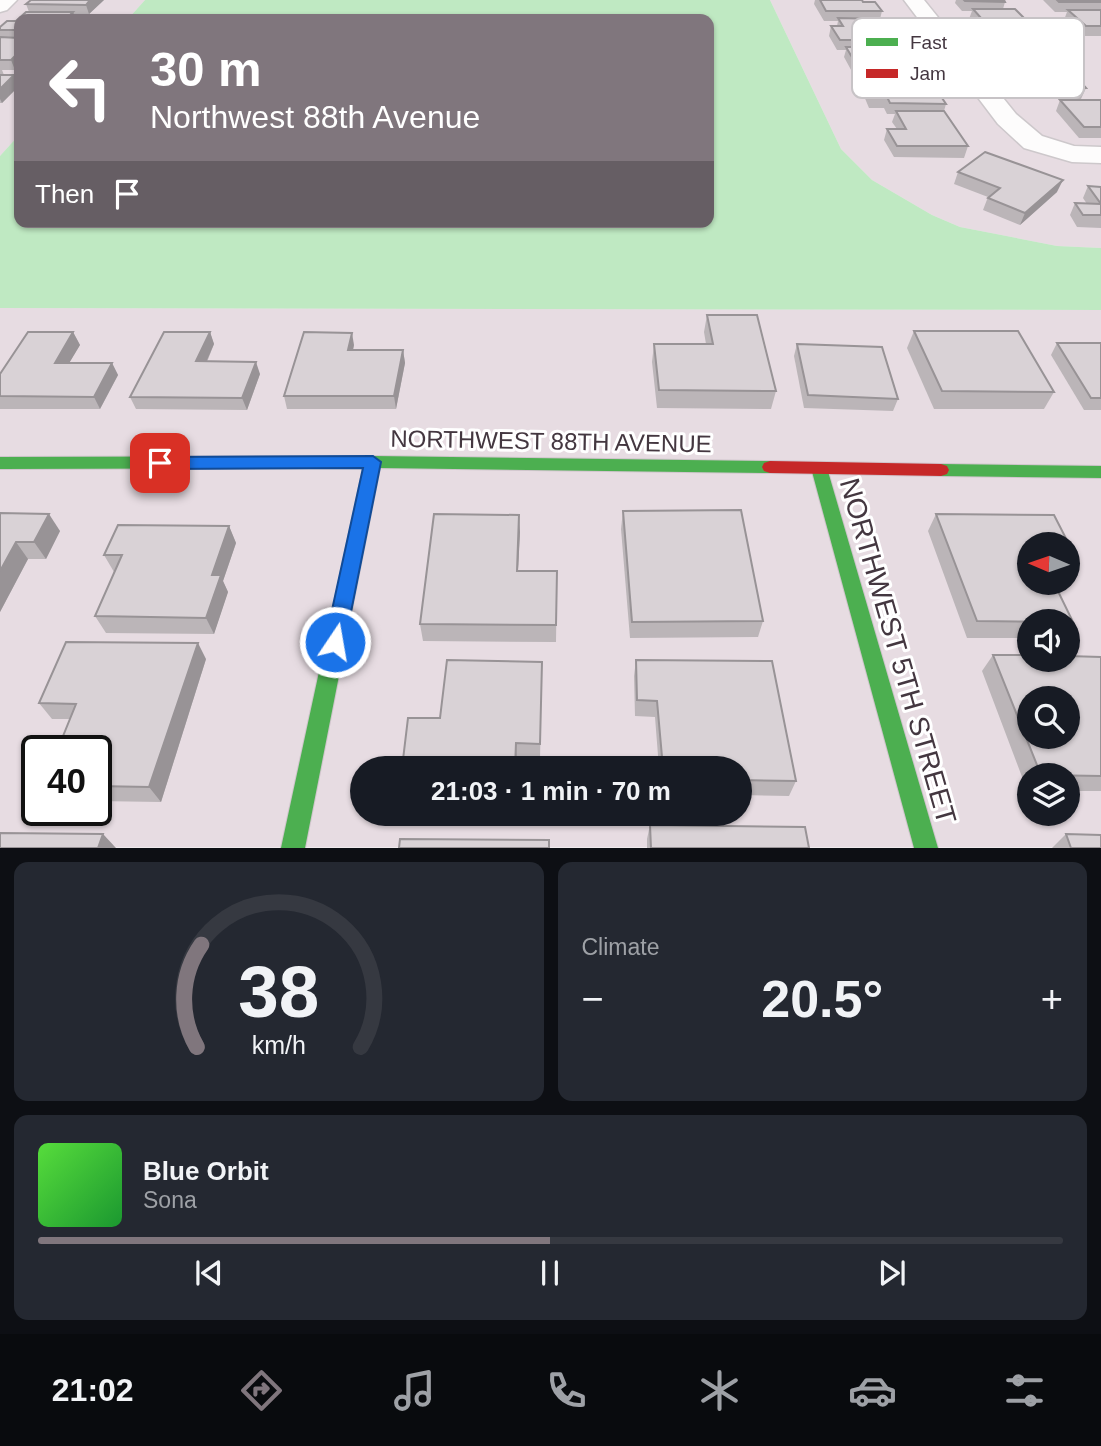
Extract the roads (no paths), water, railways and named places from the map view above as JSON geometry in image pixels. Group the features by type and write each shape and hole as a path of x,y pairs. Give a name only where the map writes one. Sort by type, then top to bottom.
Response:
{"street":[{"path":"0,6 7,0"},
{"path":"914,0 928,18"},
{"path":"991,98 1007,119 1033,142 1072,154 1101,155"},
{"path":"293,848 373,462"},
{"name":"NORTHWEST 88TH AVENUE","path":"0,464 373,462 1101,472"},
{"name":"NORTHWEST 5TH STREET","path":"819,468 926,848"}]}
